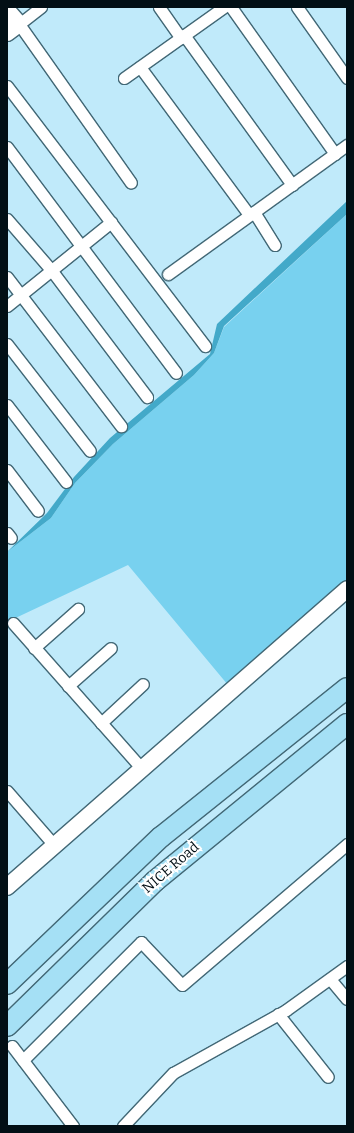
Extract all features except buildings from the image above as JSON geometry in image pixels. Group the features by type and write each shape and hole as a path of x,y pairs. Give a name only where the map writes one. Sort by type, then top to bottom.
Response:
{"highway":[{"name":"NICE Road","path":"7,984 161,838 347,688"},
{"name":"NICE Road","path":"7,1026 155,881 347,724"}],"street":[{"path":"13,29 41,7"},
{"path":"159,7 183,36 292,185"},
{"path":"124,78 224,7"},
{"path":"232,7 335,154"},
{"path":"297,7 347,78"},
{"path":"7,10 13,29 131,183"},
{"path":"140,67 275,245"},
{"path":"7,86 205,346"},
{"path":"168,274 347,145"},
{"path":"7,147 176,373"},
{"path":"7,219 52,271 148,397"},
{"path":"7,306 111,222"},
{"path":"7,277 121,426"},
{"path":"7,344 90,451"},
{"path":"7,405 66,482"},
{"path":"7,470 38,511"},
{"path":"7,887 347,589"},
{"path":"34,648 78,609"},
{"path":"13,623 142,769"},
{"path":"68,686 111,648"},
{"path":"101,723 143,684"},
{"path":"7,791 55,846"},
{"path":"23,1060 140,942 182,985 347,844"},
{"path":"123,1126 173,1072 278,1014 347,966"},
{"path":"330,979 347,999"},
{"path":"278,1014 328,1077"},
{"path":"12,1046 73,1126"}],"shaded area":[{"path":"347,201 347,214 224,326 214,353 194,375 113,444 75,483 51,518 7,552 47,513 74,477 110,438 210,354 217,324"},
{"path":"347,214 347,582 228,685 128,565 7,622 7,552 51,518 75,483 113,444 194,375 214,353 224,327"}]}
